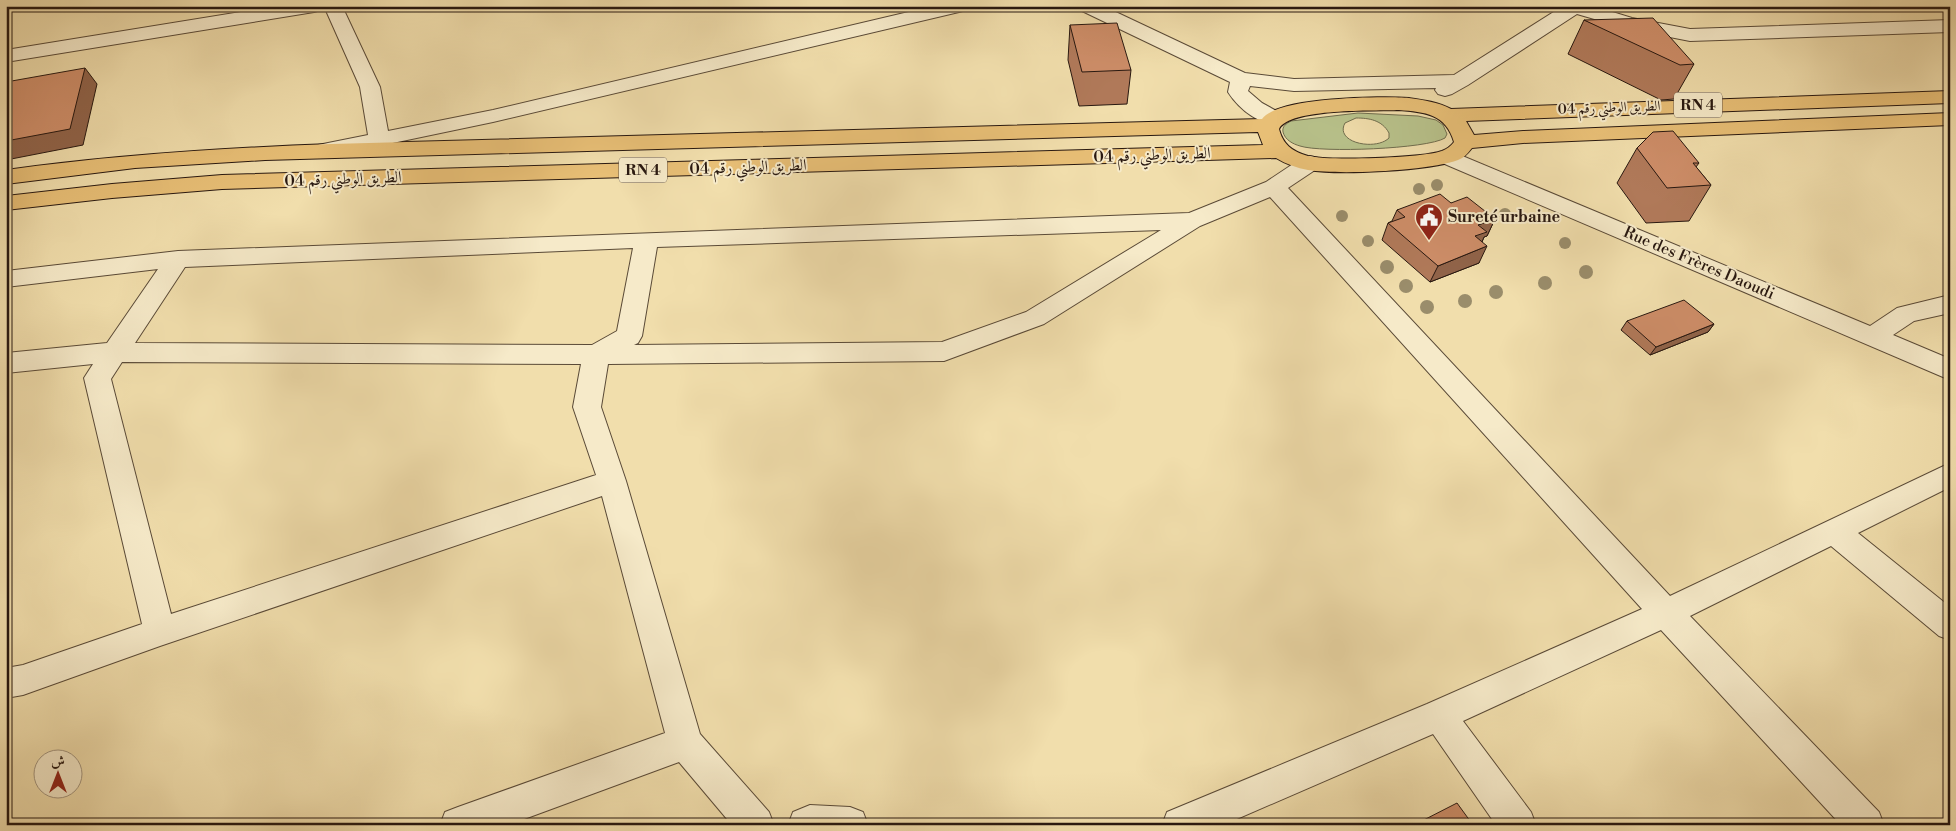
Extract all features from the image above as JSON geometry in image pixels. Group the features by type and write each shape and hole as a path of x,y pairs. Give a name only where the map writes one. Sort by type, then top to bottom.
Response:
{"highway":[{"name":"الطريق الوطني رقم 04","path":"1447,115 1950,97"},
{"name":"الطريق الوطني رقم 04","path":"6,177 153,160 316,152 1272,121 1290,111 1307,108 1399,104 1420,105 1447,115 1457,122 1464,131 1457,149"},
{"name":"الطريق الوطني رقم 04","path":"6,203 112,191 222,182 1280,151 1294,159 1310,163 1341,164 1429,160 1457,149 1523,137 1950,120"},
{"path":"1272,121 1268,135 1280,151"}],"street":[{"path":"6,56 314,6"},
{"path":"333,6 370,88 379,139"},
{"path":"316,152 493,116 959,6"},
{"path":"1087,6 1241,79 1294,85 1461,81"},
{"path":"1420,105 1461,81 1574,7 1629,23 1690,35 1950,26"},
{"path":"1241,79 1238,92 1247,103 1272,121"},
{"name":"Rue des Frères Daoudi","path":"1457,149 1950,370"},
{"path":"6,363 115,352 596,355 944,351 1035,318 1192,221 1274,187 1310,163"},
{"path":"1274,187 1666,613 1866,825"},
{"path":"6,279 178,259 1192,221"},
{"path":"596,355 629,336 646,240"},
{"path":"160,632 97,378 178,259"},
{"path":"1873,336 1906,314 1950,304"},
{"path":"596,355 587,407 612,481 685,743 756,825"},
{"path":"1180,825 1439,715 1666,613 1950,474"},
{"path":"6,683 23,680 160,632 612,481"},
{"path":"1834,531 1950,626"},
{"path":"1439,715 1518,825"},
{"path":"458,825 685,743"},
{"path":"806,825 810,823 850,825"}],"green space":[{"path":"1358,113 1418,116 1436,120 1443,125 1447,134 1445,138 1418,145 1374,149 1312,148 1295,144 1286,137 1283,128 1291,121","holes":["1356,118 1370,119 1383,125 1389,133 1389,138 1375,144 1358,143 1351,140 1345,136 1343,130 1345,123"]}],"building":[{"path":"1653,18 1694,64 1680,65 1584,20"},
{"path":"1117,23 1131,70 1082,72 1070,25"},
{"path":"85,68 70,129 6,141 6,82"},
{"path":"1673,131 1699,163 1693,163 1711,185 1667,188 1637,148 1653,132"},
{"name":"Sureté urbaine","path":"1440,194 1451,203 1467,197 1495,219 1478,225 1487,232 1475,236 1487,246 1438,266 1388,223 1405,217 1397,210"},
{"path":"1684,300 1714,324 1656,347 1627,321"},
{"path":"1457,803 1473,825 1414,825"}],"place":[{"name":"Sureté urbaine","path":"1429,241"}]}
